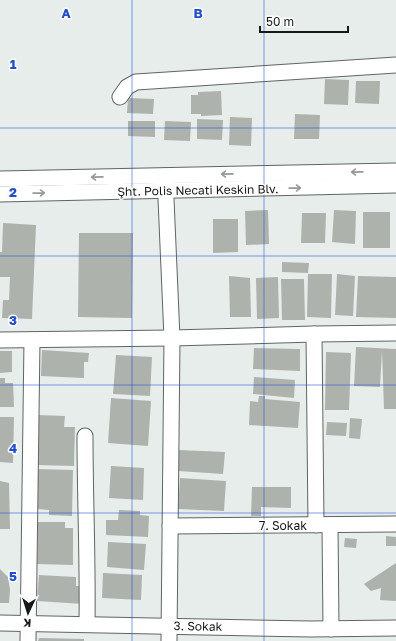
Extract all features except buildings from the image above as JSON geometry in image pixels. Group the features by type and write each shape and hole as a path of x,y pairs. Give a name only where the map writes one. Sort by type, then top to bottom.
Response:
{"street":[{"path":"120,97 127,87 136,82 396,66"},
{"name":"Şht. Polis Necati Keskin Blv.","path":"0,179 396,171"},
{"path":"165,176 172,338 169,641"},
{"name":"Şht. Polis Necati Keskin Blv.","path":"0,194 396,185"},
{"path":"0,340 396,333"},
{"path":"314,334 323,525 331,629"},
{"path":"28,641 32,340"},
{"path":"85,436 86,543 88,576 87,624"},
{"name":"7. Sokak","path":"170,526 396,524"},
{"name":"3. Sokak","path":"0,623 169,626 311,635 331,629 396,628"}]}
